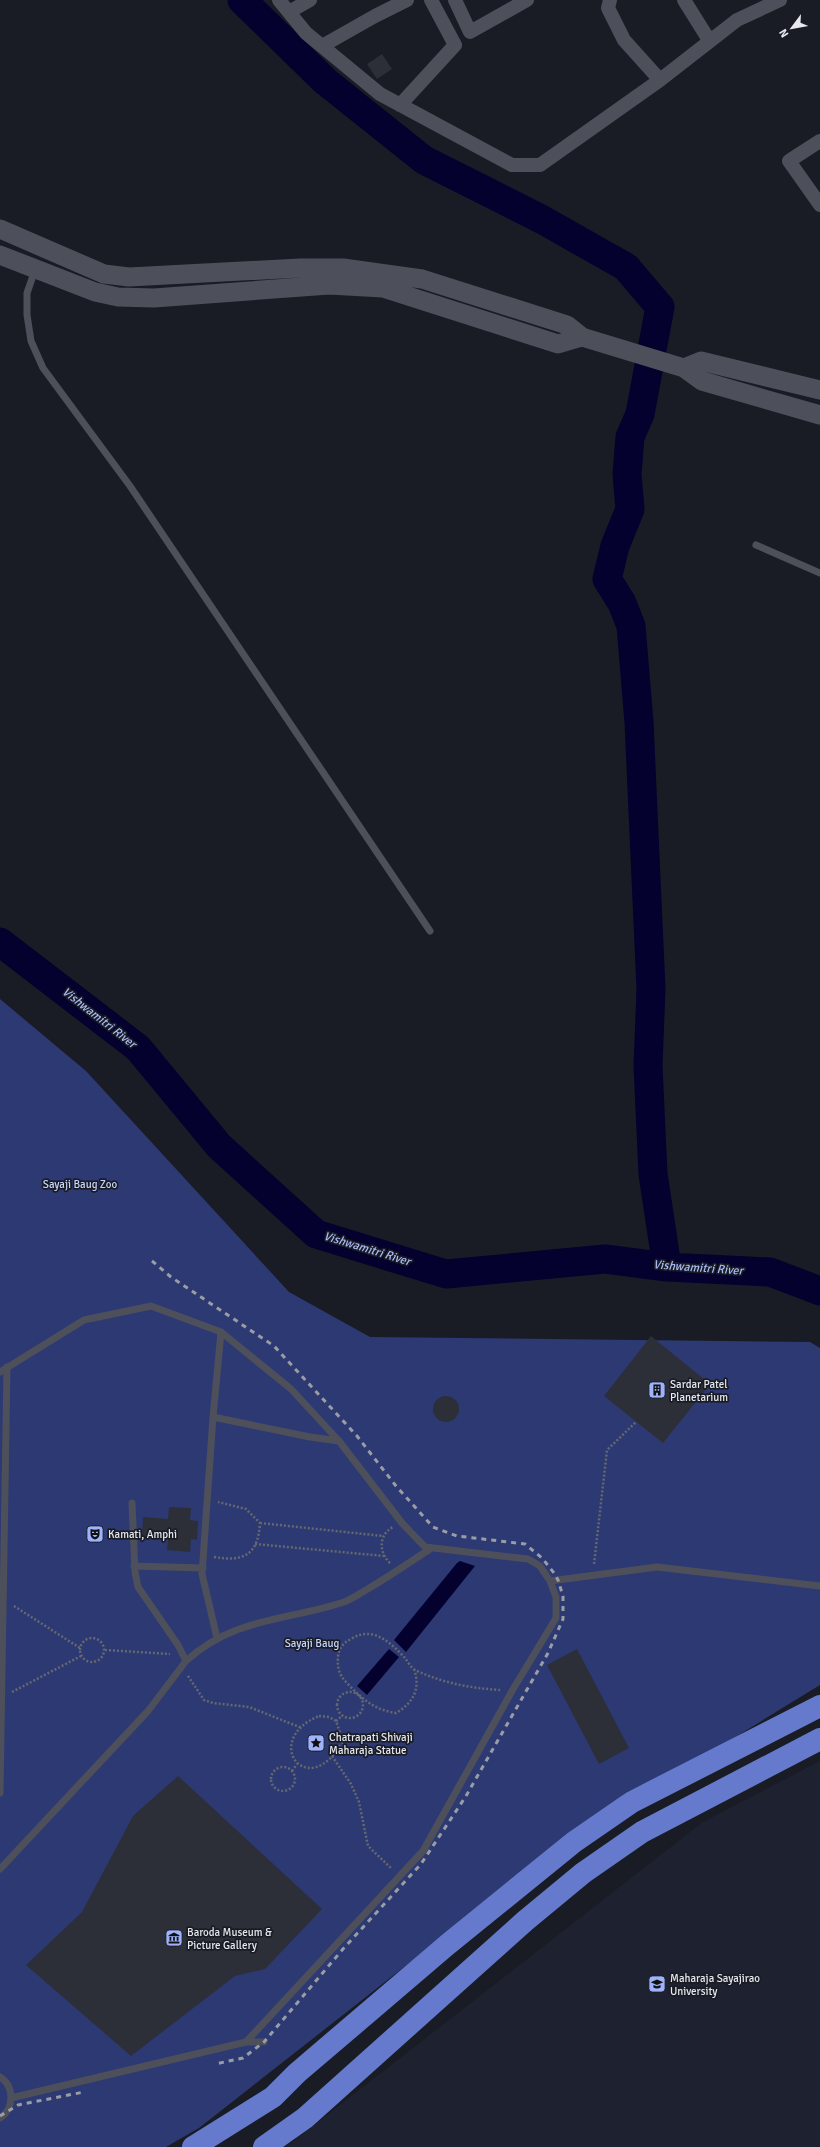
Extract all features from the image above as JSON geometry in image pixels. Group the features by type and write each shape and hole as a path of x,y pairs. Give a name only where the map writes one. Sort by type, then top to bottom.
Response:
{"highway":[{"path":"193,2147 273,2097 297,2073 447,1945 574,1842 632,1802 820,1706"},
{"path":"264,2147 305,2118 526,1921 583,1873 642,1832 820,1739"}],"street":[{"path":"279,0 306,33 380,94 512,165 540,165 660,80 709,40 737,20 780,0"},
{"path":"289,12 310,0"},
{"path":"322,46 407,0"},
{"path":"400,106 455,45 431,0"},
{"path":"455,0 470,32 527,0"},
{"path":"610,0 608,8 624,40 660,80"},
{"path":"684,0 709,40"},
{"path":"820,141 789,161 820,205"},
{"path":"0,229 104,274 129,277 300,268 343,268 422,280 567,325 582,338 684,368 702,381 820,415"},
{"path":"0,255 95,292 113,296 154,298 329,285 382,288 558,344 582,338"},
{"path":"231,293 233,271"},
{"path":"113,296 117,275"},
{"path":"684,368 701,361 820,390"}],"lane":[{"path":"36,269 27,292 27,315 31,341 42,368 130,486 430,931"},
{"path":"756,545 820,574"},
{"path":"0,1372 84,1320 151,1306 221,1332 291,1389 339,1441 402,1523 425,1547 430,1549 528,1559 540,1566 550,1581 556,1597 556,1618 512,1691 423,1852 246,2042"},
{"path":"217,1638 210,1616 203,1568 212,1417 221,1332"},
{"path":"0,1793 7,1367"},
{"path":"212,1417 310,1437 339,1441"},
{"path":"132,1503 134,1566 138,1587 182,1654 184,1664"},
{"path":"0,1869 148,1711 184,1664 200,1649 217,1638 256,1622 345,1602 397,1571 430,1549"},
{"path":"134,1566 203,1568"},
{"path":"550,1581 657,1567 820,1586"},
{"path":"11,2098 246,2042 264,2042"},
{"path":"0,2077 8,2085 11,2098 9,2109 0,2118"}],"path":[{"path":"593,1576 607,1450 636,1422"},
{"path":"207,1500 230,1503 246,1509 260,1523 383,1536"},
{"path":"204,1556 232,1560 245,1557 259,1538 260,1523"},
{"path":"397,1571 384,1556 381,1545 383,1536 389,1530 402,1523"},
{"path":"255,1544 384,1556"},
{"path":"3,1599 80,1648"},
{"path":"414,1669 417,1688 413,1700 396,1713 384,1712 371,1706 343,1680 337,1666 339,1649 345,1642 356,1635 367,1633 379,1636 397,1649 414,1669 454,1685 512,1691"},
{"path":"95,1638 102,1642 105,1650 102,1658 94,1663 86,1661 81,1656 80,1648 84,1641 95,1638"},
{"path":"105,1650 182,1654"},
{"path":"2,1698 81,1656"},
{"path":"184,1664 204,1700 214,1703 249,1707 302,1728"},
{"path":"350,1692 358,1695 362,1702 362,1711 351,1718 342,1716 337,1709 340,1697 350,1692"},
{"path":"319,1716 329,1717 336,1721 343,1741 332,1756 311,1768 297,1764 290,1753 291,1744 302,1728 310,1720 319,1716"},
{"path":"336,1721 342,1716"},
{"path":"332,1756 351,1784 359,1802 368,1846 401,1877"},
{"path":"292,1770 297,1764"},
{"path":"282,1766 292,1770 295,1778 290,1788 282,1791 275,1788 270,1777 274,1770 282,1766"}],"shaded area":[{"path":"460,1561 475,1566 406,1652 394,1640"},
{"path":"389,1649 399,1657 367,1695 357,1686"},
{"name":"Maharaja Sayajirao University","path":"820,1761 820,2147 286,2147 703,1822"}],"green space":[{"name":"Sayaji Baug","path":"0,999 86,1071 289,1292 370,1337 810,1342 820,1348 820,1685 706,1755 627,1792 199,2128 166,2147 0,2147"}],"building":[{"path":"382,54 392,69 377,79 367,64"},
{"name":"Sardar Patel Planetarium","path":"651,1336 710,1384 663,1443 604,1396"},
{"path":"446,1396 455,1400 459,1409 455,1418 446,1422 437,1418 433,1409 437,1400"},
{"path":"169,1507 191,1508 190,1520 198,1521 197,1540 191,1539 190,1552 167,1550 168,1539 142,1537 143,1517 168,1519"},
{"path":"577,1649 629,1748 599,1764 547,1665"},
{"name":"Baroda Museum & Picture Gallery","path":"178,1776 322,1909 265,1969 235,1976 131,2056 26,1965 82,1912 133,1816"}],"waterway":[{"path":"242,0 325,81 424,160 543,220 626,267 660,307 640,414 630,437 627,474 630,509 615,546 607,579 622,603 631,626 639,722 651,989 648,1066 653,1174 667,1267"},
{"name":"Vishwamitri River","path":"0,942 138,1048 219,1146 316,1234 446,1274 605,1259 667,1267 770,1272 820,1291"}],"railway":[{"path":"152,1261 171,1277 274,1346 357,1436 396,1486 433,1527 457,1536 525,1544 542,1558 554,1573 563,1596 563,1619 548,1653 466,1796 421,1864 343,1949 264,2042 243,2058 215,2064"},
{"path":"0,2116 18,2105 84,2092"}],"place":[{"name":"Sardar Patel Planetarium","path":"657,1390"},
{"name":"Kamati, Amphi","path":"95,1534"},
{"name":"Chatrapati Shivaji Maharaja Statue","path":"316,1743"},
{"name":"Baroda Museum & Picture Gallery","path":"174,1938"},
{"name":"Maharaja Sayajirao University","path":"657,1984"}],"park label":[{"name":"Sayaji Baug Zoo","path":"80,1184"}]}
